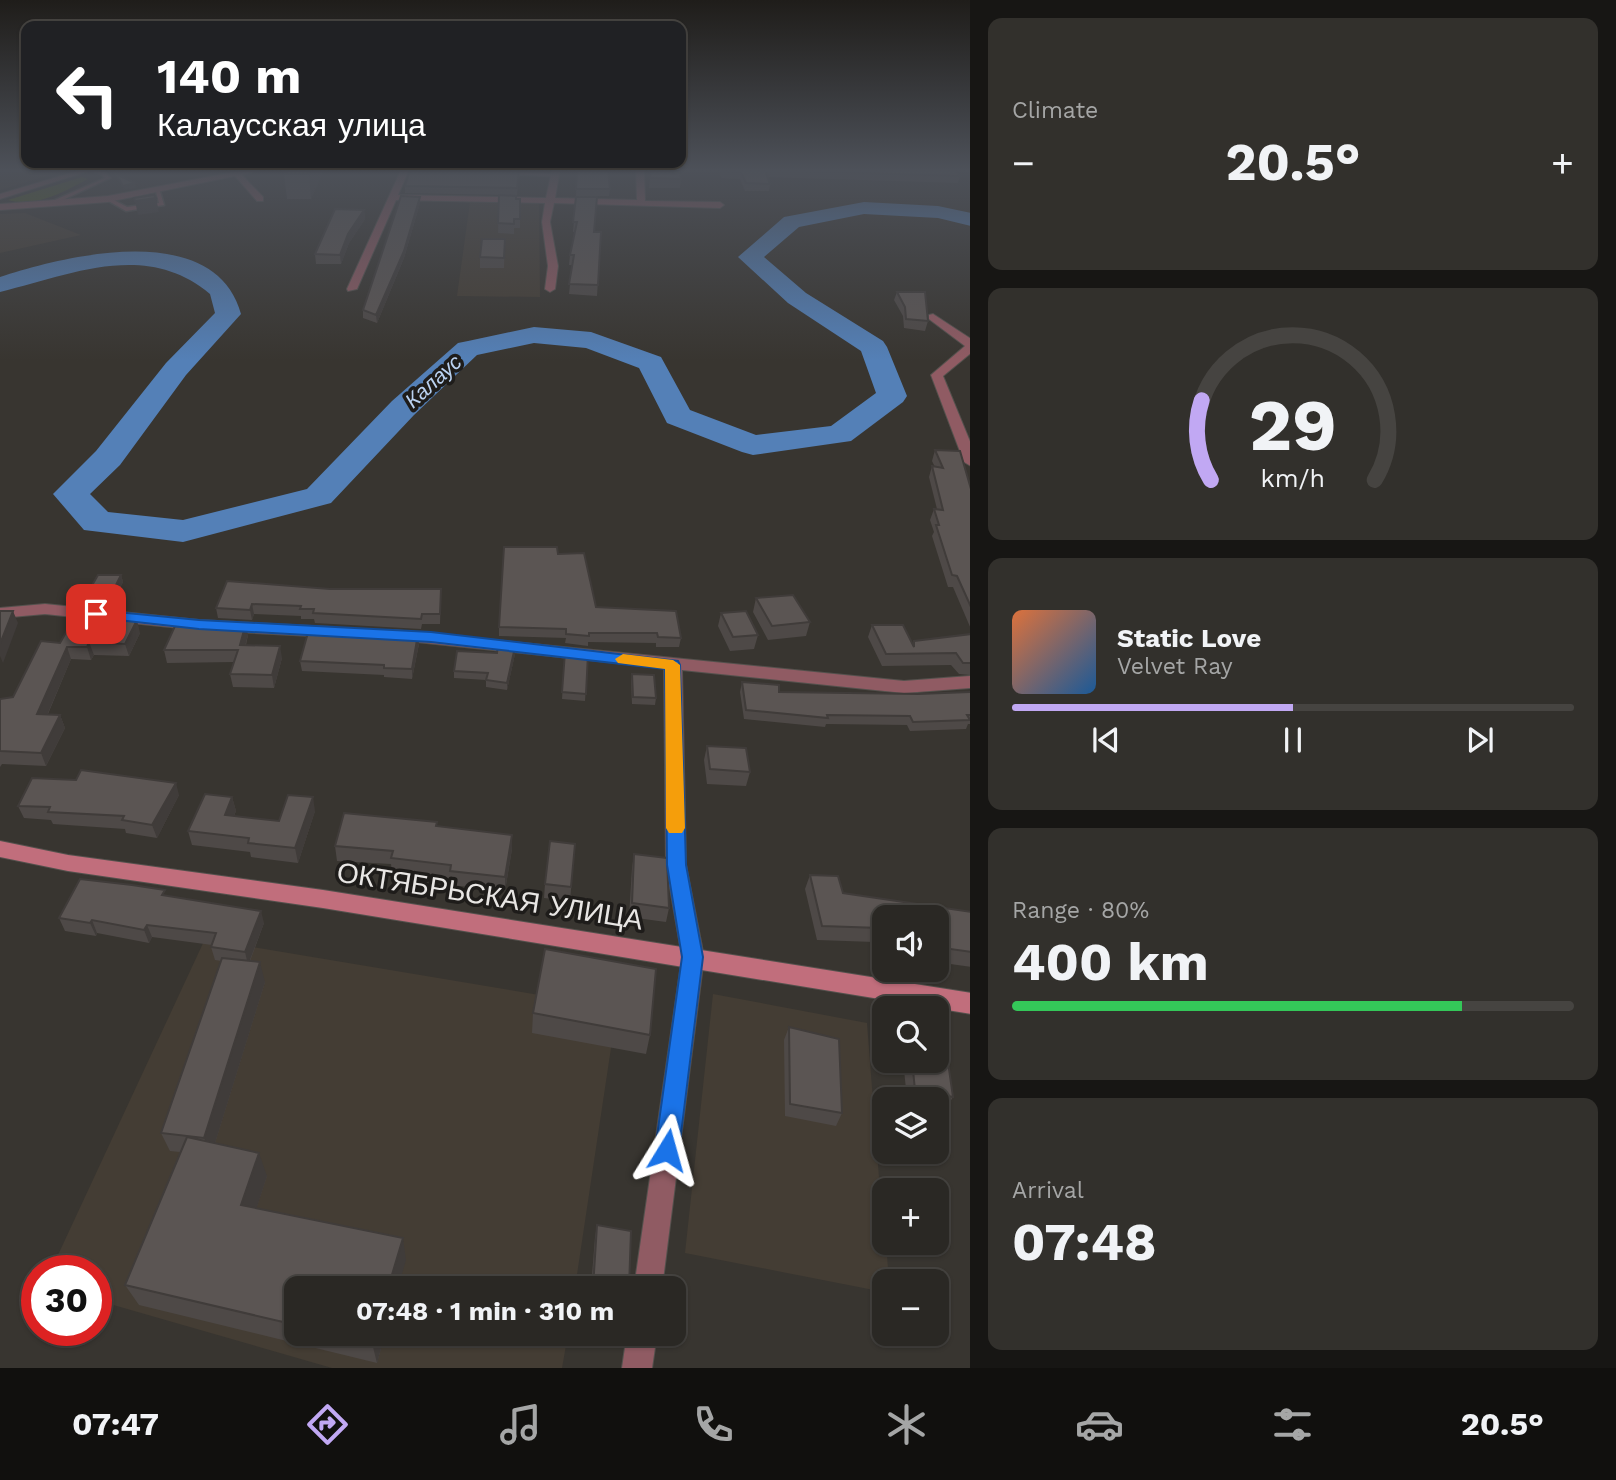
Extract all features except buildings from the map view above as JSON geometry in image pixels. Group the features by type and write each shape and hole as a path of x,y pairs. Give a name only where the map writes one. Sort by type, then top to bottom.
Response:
{"main road":[{"name":"ОКТЯБРЬСКАЯ УЛИЦА","path":"0,849 68,863 323,899 970,1004"}],"street":[{"path":"352,289 377,234"},
{"path":"547,234 553,265 550,289"},
{"path":"933,317 970,346 937,375 970,462"},
{"path":"0,613 45,609 199,625 349,633"},
{"path":"376,634 431,637 673,665 904,687 970,682"},
{"path":"650,1276 693,957 676,865 673,665"},
{"path":"637,1368 640,1346"}],"shaded area":[{"path":"0,234 81,235 0,253"},
{"path":"466,234 539,234 540,297 457,296"},
{"path":"205,939 617,1008 577,1276 284,1276 284,1346 566,1346 562,1368 332,1368 112,1305 112,1255 58,1255"},
{"path":"713,994 867,1023 872,1087 872,1164 878,1164 879,1178 872,1178 872,1255 887,1255 888,1269 872,1269 872,1290 685,1253"}],"waterway":[{"name":"Калаус","path":"0,285 76,263 131,257 158,260 183,267 221,291 228,314 176,369 108,458 70,494 97,522 183,531 319,496 403,408 468,349 534,335 591,340 651,363 678,416 753,445 840,434 892,396 873,347 797,298 750,257 778,234"}],"slow traffic":[{"path":"623,659 673,665 676,828"}],"route":[{"path":"96,614 199,625 431,637 673,665 676,865 693,957 667,1150"}]}
